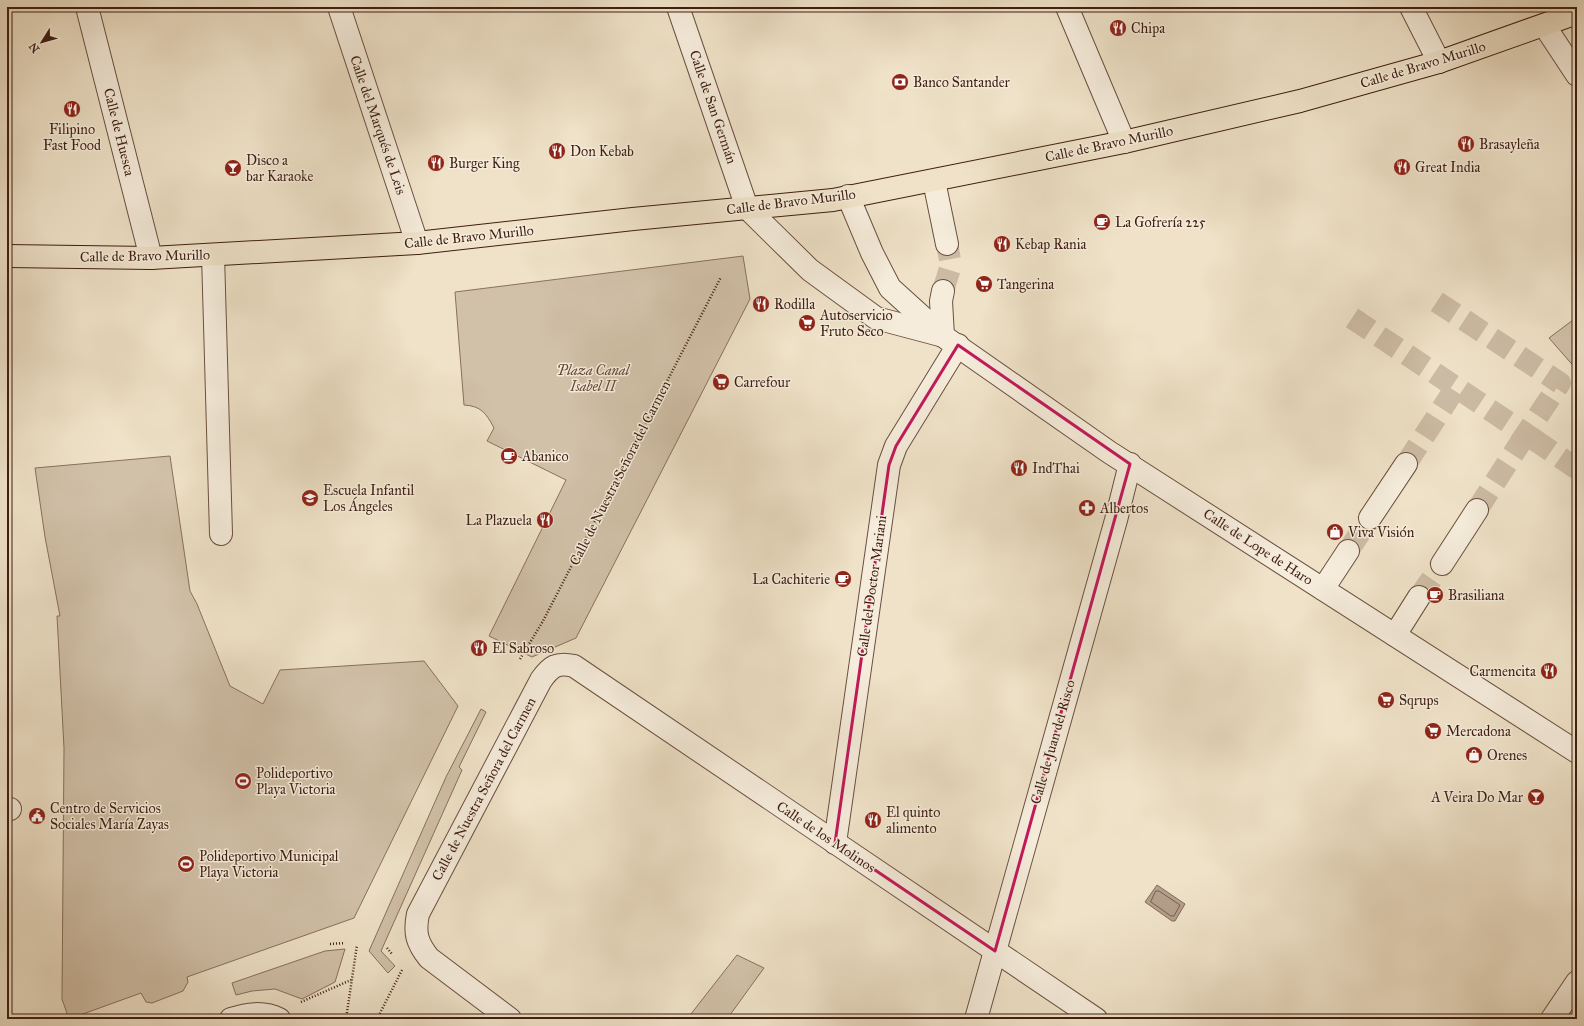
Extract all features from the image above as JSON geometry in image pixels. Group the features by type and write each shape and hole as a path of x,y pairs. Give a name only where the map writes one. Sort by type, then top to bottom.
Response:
{"main road":[{"name":"Calle de Bravo Murillo","path":"7,256 151,258 418,243 633,218 802,204 833,200 1124,142 1300,101 1439,62 1577,13"}],"street":[{"name":"Calle de Huesca","path":"87,7 151,258"},
{"name":"Calle del Marqués de Leis","path":"339,7 418,243"},
{"name":"Calle de San Germán","path":"678,7 747,208"},
{"path":"1067,7 1124,142"},
{"path":"1411,7 1439,62"},
{"path":"1544,25 1577,75"},
{"path":"934,181 947,244"},
{"name":"Calle de Lope de Haro","path":"848,196 872,253 890,288 950,341 1109,452 1130,464 1577,752"},
{"name":"Calle de Lope de Haro","path":"747,208 810,270 876,318 950,341"},
{"path":"213,255 221,534"},
{"path":"944,291 941,301 950,341"},
{"name":"Calle del Doctor Mariani","path":"835,843 889,465 896,446 950,341"},
{"name":"Calle de Juan del Risco","path":"976,1019 1116,520 1130,464"},
{"path":"1370,518 1406,464"},
{"path":"1442,564 1477,510"},
{"path":"1323,589 1348,552"},
{"path":"1395,635 1419,598"},
{"name":"Calle de los Molinos","path":"554,666 563,664 574,666 1096,1019"},
{"name":"Calle de Nuestra Señora del Carmen","path":"510,1019 429,958 422,949 417,937 416,926 418,914 541,680 554,666"},
{"path":"1552,1019 1575,989"},
{"path":"231,1019 256,1014 270,1014 279,1019"}],"path":[{"name":"Calle de Nuestra Señora del Carmen","path":"519,659 547,614 721,277"},
{"path":"330,944 345,943"},
{"path":"346,1019 357,945"},
{"path":"387,948 396,957"},
{"path":"377,1019 404,966"},
{"path":"299,1003 352,980"}],"highlighted area":[{"path":"958,345 1130,464 995,951 835,843 889,465 896,446"}],"green space":[{"name":"Plaza Canal Isabel II","path":"743,256 750,299 576,638 532,657 489,636 566,480 487,441 494,428 488,418 479,409 464,405 455,292"},
{"path":"1577,317 1577,370 1549,338"},
{"name":"Polideportivo Playa Victoria","path":"170,456 190,591 197,604 230,686 263,704 280,670 424,661 458,706 354,918 187,977 188,982 183,991 152,1003 146,1002 141,993 69,1019 62,999 64,748 57,616 60,616 45,537 35,468"},
{"path":"481,709 486,712 459,767 462,770 381,951 395,966 388,973 369,951 446,777"},
{"path":"345,949 335,982 302,999 275,989 252,991 236,995 232,983 325,951"},
{"path":"737,955 764,968 727,1019 687,1019"}],"water":[{"path":"1157,885 1185,904 1175,921 1172,921 1145,902"}],"tunnel":[{"path":"943,291 951,265 947,244"},
{"path":"1352,318 1526,434 1560,383 1434,300"},
{"path":"1406,464 1456,387"},
{"path":"1477,510 1526,434 1577,469"},
{"path":"1348,551 1370,518"},
{"path":"1419,597 1442,564"}],"place":[{"name":"Chipa","path":"1118,28"},
{"name":"Banco Santander","path":"900,82"},
{"name":"Filipino Fast Food","path":"72,109"},
{"name":"Brasayleña","path":"1466,144"},
{"name":"Don Kebab","path":"557,151"},
{"name":"Burger King","path":"436,163"},
{"name":"Great India","path":"1402,167"},
{"name":"Disco a bar Karaoke","path":"233,168"},
{"name":"La Gofrería 225","path":"1102,222"},
{"name":"Kebap Rania","path":"1002,244"},
{"name":"Tangerina","path":"984,284"},
{"name":"Rodilla","path":"761,304"},
{"name":"Autoservicio Fruto Seco","path":"807,323"},
{"name":"Carrefour","path":"721,382"},
{"name":"Abanico","path":"509,456"},
{"name":"IndThai","path":"1019,468"},
{"name":"Escuela Infantil Los Ángeles","path":"310,498"},
{"name":"Albertos","path":"1087,508"},
{"name":"La Plazuela","path":"545,520"},
{"name":"Viva Visión","path":"1335,532"},
{"name":"La Cachiterie","path":"843,579"},
{"name":"Brasiliana","path":"1435,595"},
{"name":"El Sabroso","path":"479,648"},
{"name":"Carmencita","path":"1549,671"},
{"name":"Sqrups","path":"1386,700"},
{"name":"Mercadona","path":"1433,731"},
{"name":"Orenes","path":"1474,755"},
{"name":"Polideportivo Playa Victoria","path":"243,781"},
{"name":"A Veira Do Mar","path":"1536,797"},
{"name":"Centro de Servicios Sociales María Zayas","path":"37,816"},
{"name":"El quinto alimento","path":"873,820"},
{"name":"Polideportivo Municipal Playa Victoria","path":"186,864"}]}
